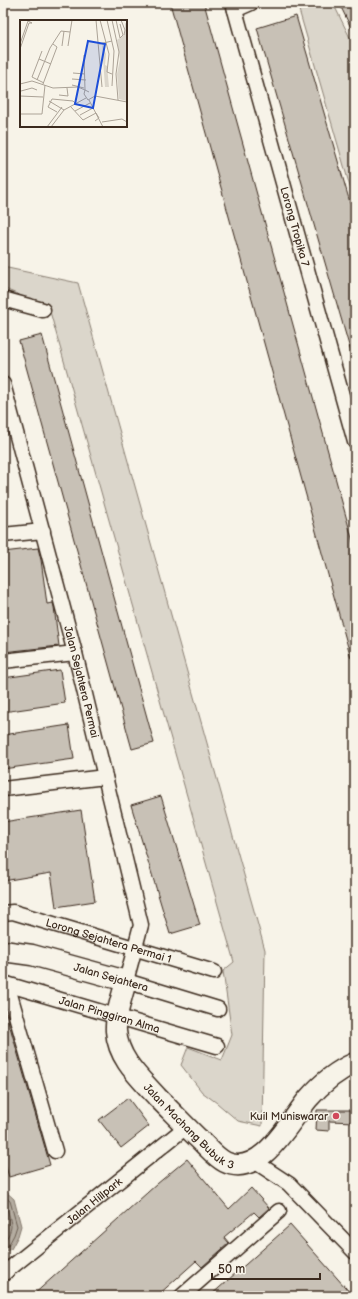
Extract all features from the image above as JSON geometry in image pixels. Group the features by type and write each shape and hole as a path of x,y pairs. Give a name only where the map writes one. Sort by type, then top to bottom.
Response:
{"main road":[{"name":"Jalan Sejahtera","path":"3,951 32,955 126,981"},
{"name":"Jalan Machang Bubuk 3","path":"126,981 116,1032 128,1064 186,1127 219,1158 226,1162 244,1164 254,1161 262,1155 277,1140 308,1099 320,1086 332,1075 355,1063"}],"street":[{"path":"234,6 251,3"},
{"name":"Lorong Tropika 7","path":"234,6 355,442"},
{"path":"3,299 43,310"},
{"name":"Jalan Sejahtera Permai","path":"3,384 75,653 141,925 126,981"},
{"path":"3,535 43,531"},
{"path":"3,661 75,653"},
{"path":"3,789 105,777"},
{"name":"Lorong Sejahtera Permai 1","path":"3,913 13,912 214,972"},
{"name":"Jalan Sejahtera","path":"126,981 218,1009"},
{"path":"5,984 56,1151"},
{"name":"Jalan Pinggiran Alma","path":"5,984 217,1046"},
{"name":"Jalan Hillpark","path":"3,1274 186,1127"},
{"path":"254,1161 289,1184 355,1252"},
{"path":"182,1296 279,1211"}],"shaded area":[{"path":"297,3 333,3 355,48 355,204"},
{"path":"3,267 78,283 265,950 262,1126 238,1121 202,1092 181,1065 188,1047 222,1060 232,1035 223,971 234,962 49,308 3,288"}],"water":[{"path":"3,1189 14,1199 21,1226 18,1236 11,1249 3,1252"}],"building":[{"path":"170,3 204,3 355,549 355,657 351,658"},
{"path":"339,3 355,3 355,36"},
{"path":"296,16 355,220 355,355 352,356 257,28"},
{"path":"42,335 154,743 132,749 19,341"},
{"path":"38,548 47,604 53,603 54,607 59,646 3,652 3,552"},
{"path":"60,670 65,703 3,712 3,678"},
{"path":"69,725 74,759 3,769 3,735"},
{"path":"161,796 200,925 170,934 131,805"},
{"path":"81,810 95,901 56,907 51,873 3,881 3,822"},
{"path":"6,1013 50,1165 9,1177 3,1157 3,1014"},
{"path":"128,1098 149,1126 121,1148 99,1120"},
{"name":"Kuil Muniswarar","path":"317,1110 355,1110 355,1122 329,1121 329,1131 316,1130"},
{"path":"187,1159 229,1209 251,1188 269,1208 259,1217 254,1212 224,1237 229,1243 202,1267 196,1261 157,1296 32,1296 157,1184"},
{"path":"290,1225 353,1296 210,1296"}],"place":[{"name":"Kuil Muniswarar","path":"336,1116"}]}
